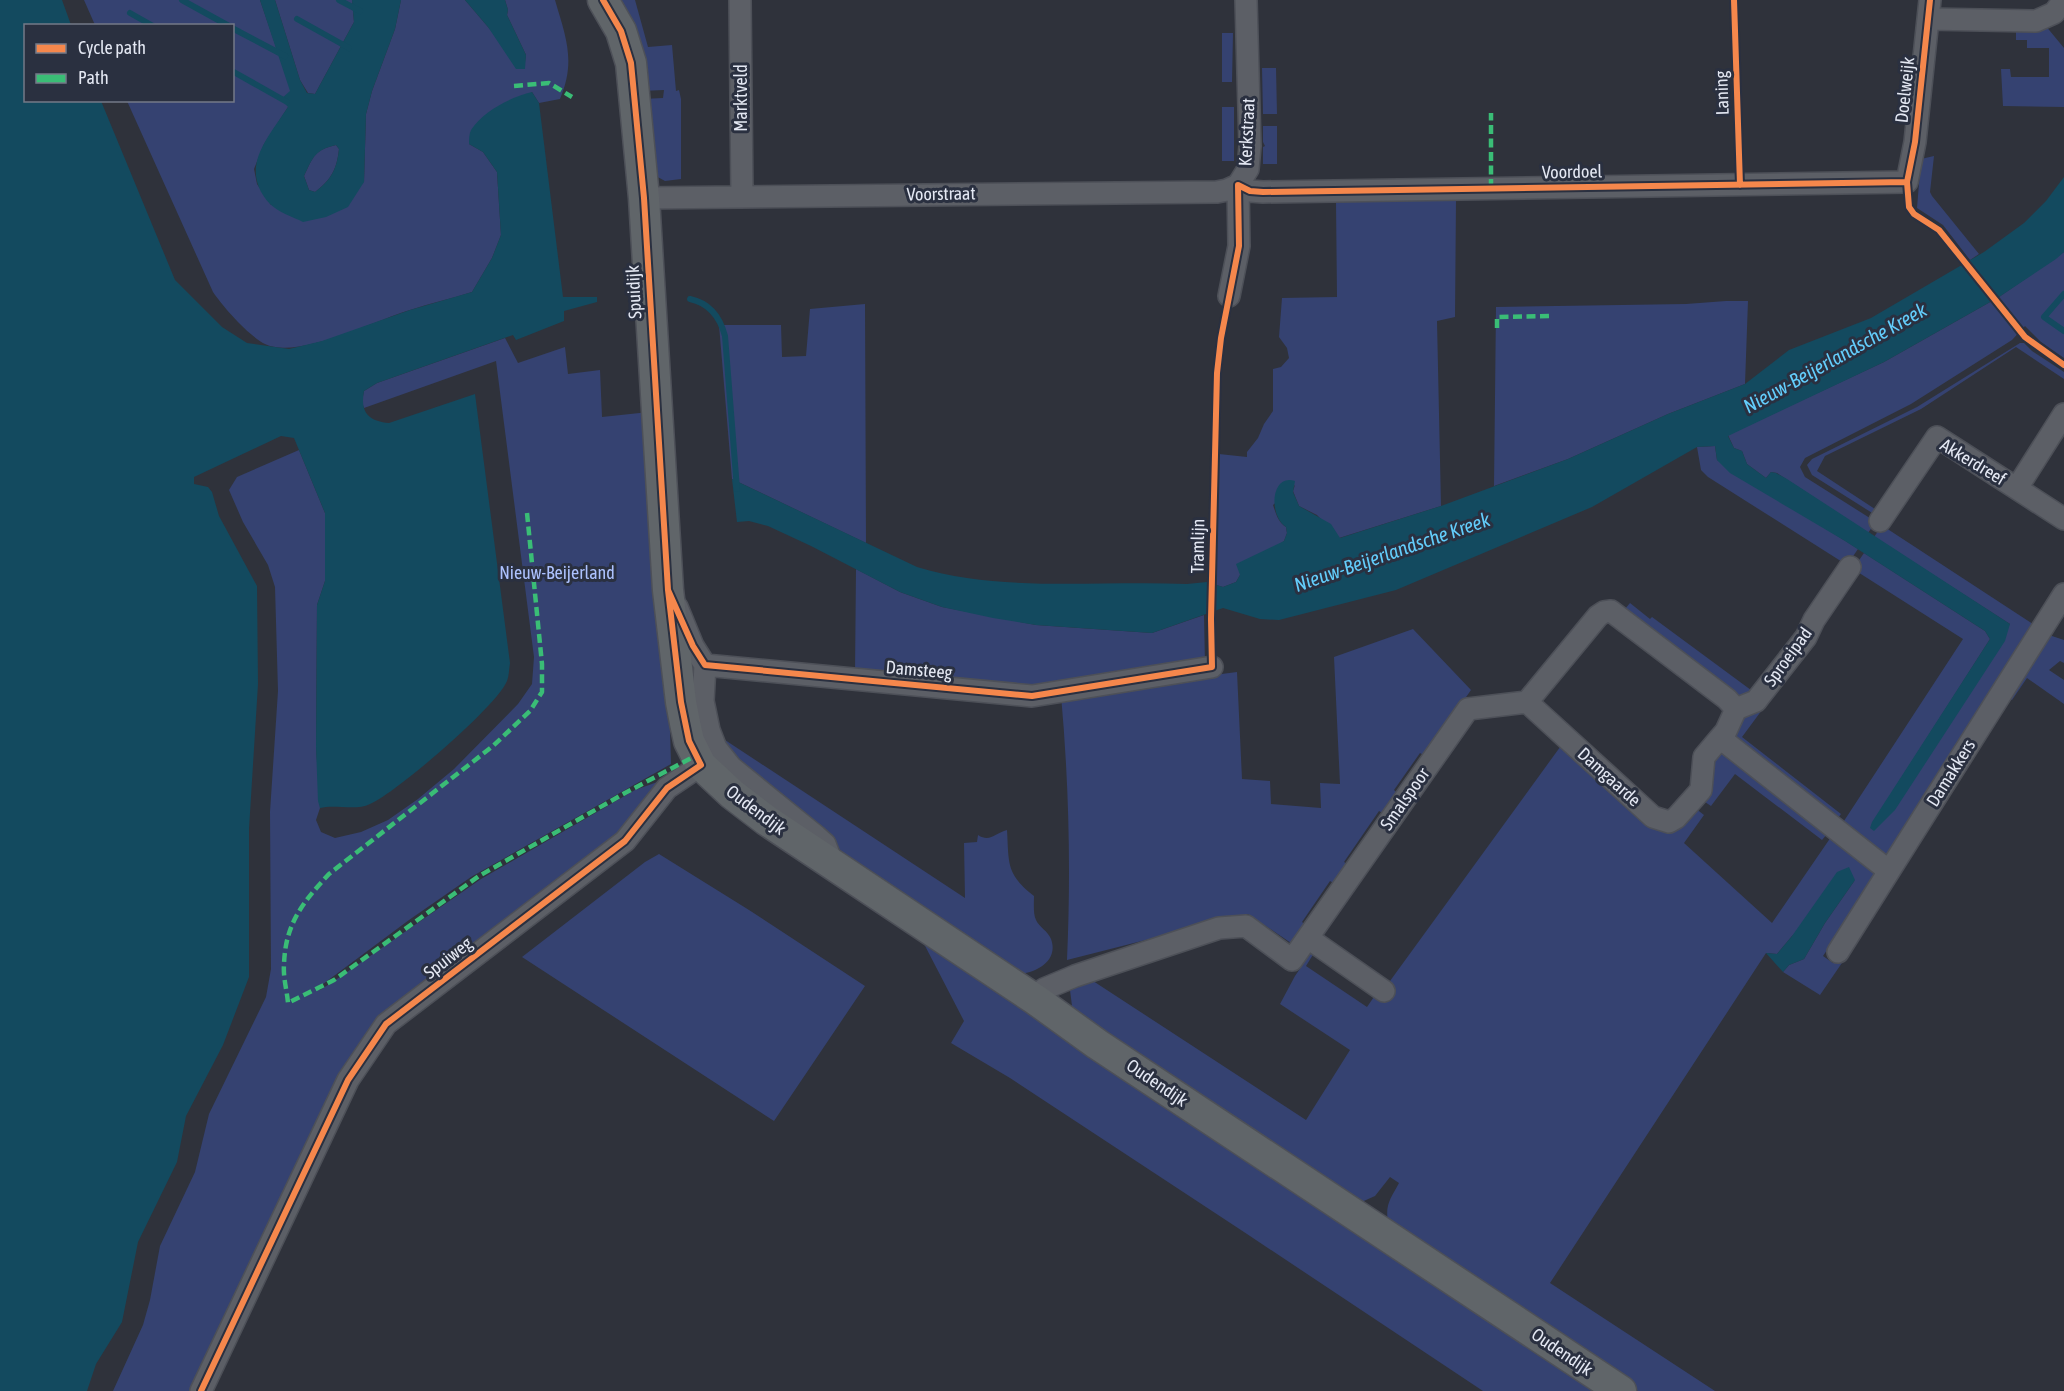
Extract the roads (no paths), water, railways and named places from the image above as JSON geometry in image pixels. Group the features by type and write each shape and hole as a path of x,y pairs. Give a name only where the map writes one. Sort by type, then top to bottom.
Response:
{"street":[{"name":"Spuidijk","path":"603,0 621,31 631,63 644,198 668,590"},
{"name":"Marktveld","path":"740,0 742,197"},
{"name":"Kerkstraat","path":"1229,296 1239,246 1238,185 1248,169 1250,146 1246,0"},
{"path":"1929,10 2036,21 2054,13 2064,0"},
{"name":"Doelweijk","path":"1907,182 1915,142 1929,10"},
{"name":"Voordoel","path":"1238,185 1250,190 1273,192 1907,182"},
{"name":"Voorstraat","path":"644,198 1217,192 1238,185"},
{"path":"2017,488 2064,414"},
{"name":"Akkerdreef","path":"1880,522 1937,437 2064,519"},
{"name":"Sproeipad","path":"1736,709 1759,698 1806,637 1814,620 1851,567"},
{"path":"668,590 693,645 705,665 703,701 709,730 716,748 737,773 825,844 831,863"},
{"path":"668,590 683,712 689,741 701,765"},
{"name":"Damakkers","path":"1838,952 2064,594"},
{"path":"1527,702 1598,616 1611,611 1727,699 1736,709 1726,731 1720,738 1889,871"},
{"name":"Damsteeg","path":"705,665 1032,696 1212,667"},
{"name":"Damgaarde","path":"1527,702 1653,817 1662,821 1669,822 1676,818 1697,797 1702,784 1704,757 1720,738"},
{"name":"Smalspoor","path":"1036,1000 1044,989 1075,976 1219,928 1246,926 1292,960 1468,709 1527,702"},
{"name":"Oudendijk","path":"701,765 732,794 766,820 1036,1000 1097,1044 1621,1391"},
{"name":"Spuiweg","path":"201,1391 348,1080 386,1024 625,841 667,788 701,765"},
{"path":"1308,938 1384,991"}],"water":[{"path":"0,0 62,0 71,24 24,24 24,102 101,102 175,280 222,327 247,343 289,349 322,341 410,310 472,292 492,258 501,235 497,172 483,152 469,144 470,132 476,123 498,106 515,97 532,92 539,103 563,297 597,297 597,302 564,311 564,321 516,340 513,335 377,383 364,391 363,398 365,410 371,418 389,423 475,394 510,663 507,681 499,693 466,728 422,767 383,797 364,806 320,808 316,747 317,605 325,581 325,513 294,438 281,436 194,477 194,484 208,487 212,492 219,516 257,586 258,684 249,829 249,977 223,1045 186,1116 177,1162 138,1242 122,1322 96,1364 87,1391 0,1391"},
{"path":"260,0 275,0 300,80 307,93 315,94 354,22 352,0 401,0 395,29 366,114 364,182 348,207 326,217 303,222 273,207 261,191 256,179 259,154 288,107 281,99 290,91","holes":["336,145 339,149 335,168 329,178 315,192 309,190 304,176 313,159 323,149"]},
{"path":"465,0 505,0 507,15 526,55 525,69 516,69 488,27"},
{"path":"2064,177 2064,252 2056,259 1999,297 1884,362 1728,436 1734,448 1742,451 1747,464 1766,478 1771,472 1787,479 2010,624 2005,641 1895,810 1874,831 1870,828 1872,822 1990,639 1985,631 1845,541 1730,473 1717,460 1715,446 1697,447 1592,507 1396,590 1279,620 1260,619 1223,608 1152,633 1036,625 942,607 900,592 768,526 749,521 737,522 732,479 917,567 950,575 1017,583 1187,584 1207,582 1223,587 1236,582 1240,575 1236,564 1284,541 1287,533 1286,527 1276,514 1275,496 1281,483 1287,480 1295,481 1293,492 1299,506 1331,524 1340,538 1441,506 1568,459 1668,414 1745,384 1789,350 1871,318 1984,252 2024,223 2046,201"},
{"path":"1849,867 1855,880 1825,923 1804,959 1789,965 1783,972 1766,953 1777,954 1837,872"}],"waterway":[{"path":"182,0 225,24"},
{"path":"339,0 360,11"},
{"path":"130,13 149,24"},
{"path":"297,19 349,48"},
{"path":"234,29 285,56"},
{"path":"234,72 287,102"},
{"path":"2064,294 2044,317 2064,331"},
{"name":"Nieuw-Beijerlandsche Kreek","path":"690,299 703,304 713,312 725,336 737,489"}],"park label":[{"name":"Nieuw-Beijerland","path":"557,573"}]}
